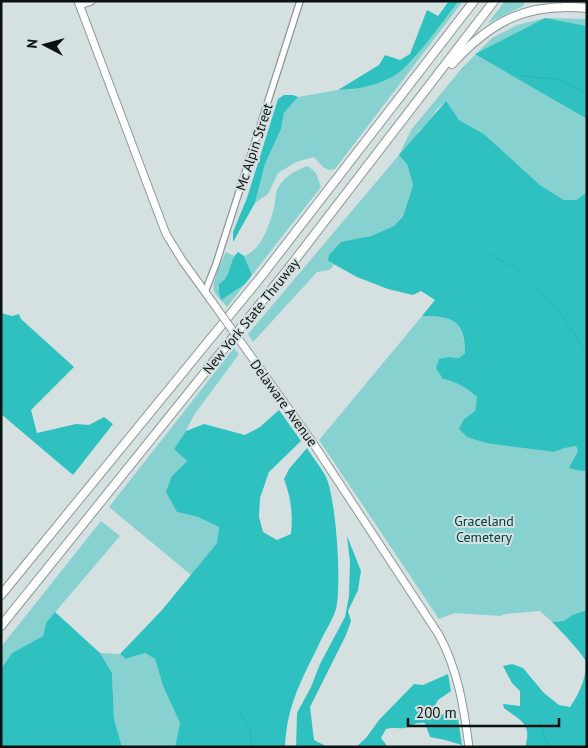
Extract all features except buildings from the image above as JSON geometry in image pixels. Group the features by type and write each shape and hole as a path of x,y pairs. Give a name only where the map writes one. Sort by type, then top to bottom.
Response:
{"highway":[{"name":"New York State Thruway","path":"1,595 260,278 473,1"},
{"name":"New York State Thruway","path":"1,626 288,270 494,1"},
{"path":"421,97 470,44 496,25 515,16 541,9 561,7 587,8"}],"main road":[{"path":"79,3 91,1"},
{"name":"Delaware Avenue","path":"79,3 166,234 182,260 311,440 439,635 456,674 469,747"}],"street":[{"name":"Mc Alpin Street","path":"205,292 216,264 300,1"}],"green space":[{"path":"459,1 463,1 335,169 329,170 323,167 314,157 296,162 278,173 268,194 255,203 265,164 281,129 284,113 298,97 338,90 352,90 412,61"},
{"path":"505,1 525,1 523,6 488,23"},
{"path":"545,18 476,54 492,38 517,25"},
{"path":"545,18 587,19 587,26"},
{"path":"476,54 587,119 587,192 576,200 564,200 540,185 484,134 459,120 445,102 418,132 407,164 413,185 403,215 394,226 358,240 328,261 334,265 329,270 317,272 253,342 248,334 399,155 411,130 462,68"},
{"path":"308,166 316,173 321,187 252,275 244,256 255,249 263,238 273,212 278,188 289,176"},
{"path":"226,252 234,256 221,299 245,284 227,307 215,293 213,287"},
{"name":"Graceland Cemetery","path":"422,316 449,319 455,322 462,333 465,353 459,358 449,357 443,379 461,385 477,397 475,411 464,419 467,437 488,443 554,452 576,446 578,451 574,458 582,470 587,470 587,610 572,615 564,621 552,622 540,611 500,616 455,613 439,619 319,440"},
{"path":"234,348 239,354 194,415 174,449 187,461 172,476 177,512 198,517 219,527 217,543 191,575 109,507"},
{"path":"101,521 120,536 46,623 43,636 12,653 1,669 1,647"},
{"path":"100,653 120,654 127,659 145,653 155,659 163,686 180,723 175,747 122,747 114,719 112,673"}],"shaded area":[{"path":"449,1 459,1 417,55 398,73 384,81 371,85 338,90 379,65 385,55 400,60 410,54 427,10 438,16"},
{"path":"545,18 587,26 587,119 475,54"},
{"path":"284,95 298,97 284,113 281,129 265,164 255,203 233,242 233,232 247,198 278,99"},
{"path":"446,101 459,120 484,134 540,185 564,200 576,200 587,192 587,470 582,471 569,468 578,451 576,446 554,452 486,443 467,437 459,429 464,419 475,411 477,397 461,385 443,379 436,368 439,359 459,358 465,353 462,333 459,327 449,319 422,316 435,300 421,291 413,295 388,289 357,277 328,261 329,255 341,242 371,236 394,226 403,216 413,185 407,164 399,155"},
{"path":"238,252 244,256 252,275 245,284 221,300 219,284 229,273"},
{"path":"1,313 12,316 19,314 21,319 74,367 31,410 37,433 76,424 89,425 104,417 113,424 73,475 1,414"},
{"path":"279,410 301,441 269,472 260,498 259,517 263,532 277,540 291,534 291,506 284,479 289,469 307,448 326,477 333,503 338,562 336,609 297,691 286,731 285,747 175,747 180,723 163,686 155,659 145,653 126,659 120,654 162,610 217,543 219,527 198,517 177,512 166,492 172,476 187,461 174,449 186,431 204,424 245,435 260,427"},
{"path":"347,536 361,571 358,590 348,611 351,621 346,635 310,707 314,740 328,747 296,747 297,713 345,617 349,596 350,562"},
{"path":"587,610 587,747 525,747 527,739 526,727 504,708 503,704 520,706 520,691 512,683 503,666 512,664 523,668 544,693 559,705 570,707 582,685 586,666 585,660 552,622 564,621 572,615"},
{"path":"55,612 100,653 112,673 114,719 122,747 1,747 1,669 12,653 43,636 46,623"},
{"path":"448,674 451,691 438,700 433,709 441,714 458,718 462,745 430,737 425,723 421,723 404,728 386,729 381,738 388,747 356,747 414,684 423,685"}],"waterway":[{"path":"520,76 558,79 587,94"},
{"path":"487,253 524,273 562,315 587,353"},
{"path":"239,710 250,729 252,747"},
{"path":"539,718 545,739 551,747"}]}
